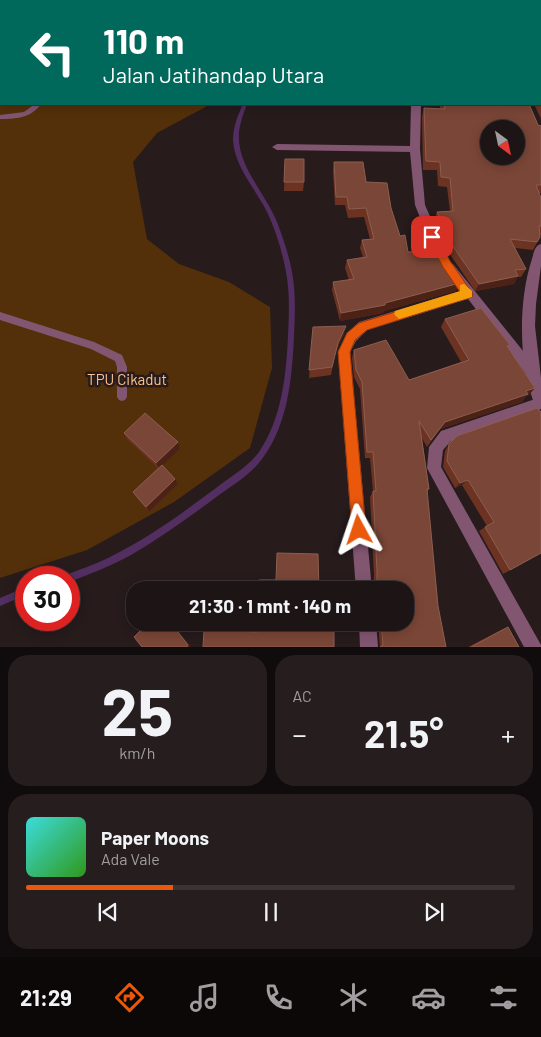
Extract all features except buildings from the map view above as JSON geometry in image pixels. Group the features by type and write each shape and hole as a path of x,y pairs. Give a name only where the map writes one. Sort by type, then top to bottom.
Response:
{"street":[{"path":"416,105 415,149 420,205 432,237 446,264 468,294 533,372"},
{"path":"277,147 415,149"},
{"path":"533,647 434,468 436,447 446,436 541,403 533,372 528,319 536,260 541,248"},
{"path":"363,581 344,352 351,337 363,326 468,294"},
{"path":"368,631 369,647"}],"lane":[{"path":"0,117 25,115 32,112 37,105"},
{"path":"0,316 94,346 119,358 122,367 122,397"}],"green space":[{"name":"TPU Cikadut","path":"0,105 209,105 157,133 133,162 147,239 179,264 229,282 270,307 272,368 250,448 174,502 87,550 37,566 15,566 15,573 0,578"}],"waterway":[{"path":"80,574 129,552 147,541 241,474 261,455 279,419 285,396 291,346 292,309 290,274 286,255 274,221 243,166 238,153 236,139 238,123 245,105"},
{"path":"0,602 15,596"}],"slow traffic":[{"path":"399,314 468,294 464,288"}],"route":[{"path":"359,530 344,352 351,337 363,326 468,294 446,264 432,237"}]}
